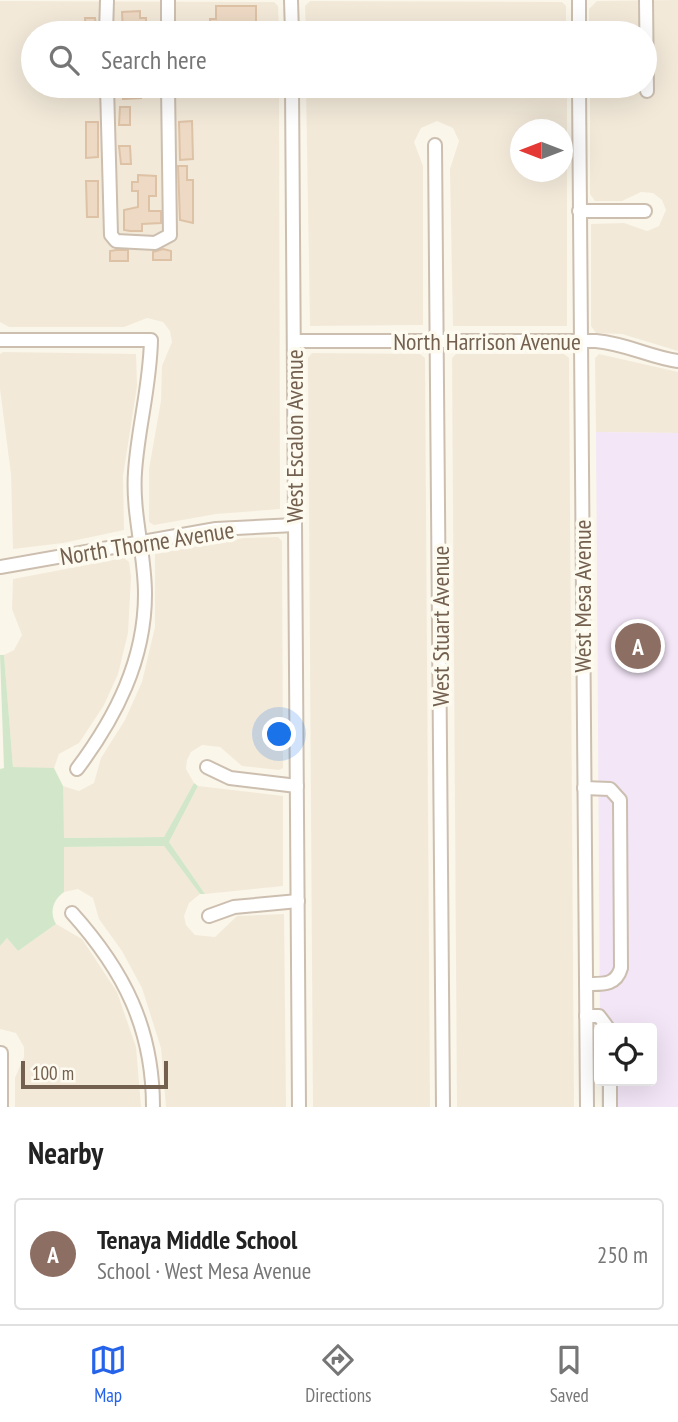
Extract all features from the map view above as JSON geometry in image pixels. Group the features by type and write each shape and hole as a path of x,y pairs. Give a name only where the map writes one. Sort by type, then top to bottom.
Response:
{"street":[{"path":"106,21 107,0"},
{"path":"168,0 168,21"},
{"path":"292,0 292,21"},
{"path":"579,0 579,21"},
{"path":"646,0 646,21"},
{"path":"107,98 111,235 116,241 155,243 170,235 168,98"},
{"name":"West Escalon Avenue","path":"292,98 299,1107"},
{"name":"West Mesa Avenue","path":"579,98 587,1107"},
{"name":"West Stuart Avenue","path":"435,145 443,1107"},
{"path":"579,211 645,211"},
{"path":"0,340 151,340 149,393 135,470 145,593 141,639 115,714 77,769"},
{"name":"North Harrison Avenue","path":"294,341 580,341 630,346 678,361"},
{"name":"North Thorne Avenue","path":"0,567 216,529 295,525"},
{"path":"207,767 230,778 297,786"},
{"path":"584,788 616,792 620,800 621,968 619,975 609,983 586,984"},
{"path":"209,916 234,907 298,901"},
{"path":"72,913 115,966 132,998 142,1026 150,1066 152,1107"},
{"path":"586,1016 599,1016 604,1023"},
{"path":"1,1054 1,1107"},
{"path":"610,1086 610,1107"}],"shaded area":[{"path":"678,0 678,351 622,334 596,333 591,326 591,224 624,223 647,231 659,226 666,210 662,200 653,193 641,192 622,201 595,201 590,194 590,98 657,98 657,21 589,21 589,9 597,1"},
{"path":"0,1 274,2 278,6 279,21 21,21 21,98 279,98 280,509 216,514 154,525 149,522 149,469 161,401 162,366 172,342 170,331 163,322 147,318 124,327 9,327 0,322"},
{"path":"310,1 562,2 566,6 566,21 306,21 305,6"},
{"path":"306,98 567,98 567,119 510,119 510,182 567,182 567,326 453,326 450,169 459,141 453,128 437,121 421,128 414,142 423,166 423,325 310,326"},
{"path":"312,353 420,354 425,358 430,1107 313,1107 308,358"},
{"path":"0,354 136,354 137,386 123,476 124,530 63,543 13,549 11,474 0,389"},
{"path":"456,354 564,354 569,358 574,1107 457,1107 452,358"},
{"path":"599,354 678,372 678,433 596,432 595,358"},
{"path":"596,432 678,433 678,1107 601,1107 601,1086 657,1086 657,1023 600,1023"},
{"path":"278,537 282,541 283,768 279,770 242,766 220,747 202,745 191,752 187,760 186,769 194,783 164,837 63,838 63,786 79,791 94,783 101,758 125,720 142,682 155,627 155,554 244,538"},
{"path":"124,558 129,562 131,577 128,633 118,674 104,705 79,743 59,754 54,768 13,768 4,655 14,650 22,635 12,609 13,579"},
{"path":"198,786 283,796 283,886 205,894 169,842"},
{"path":"164,846 200,894 189,903 184,916 186,925 195,935 215,937 237,916 284,914 286,1107 166,1107 161,1048 142,988 122,951 99,919 93,898 78,889 64,892 64,847"},
{"path":"56,924 82,939 117,992 136,1047 141,1107 15,1107 15,1078 24,1057 24,1047 16,1033 0,1029 0,946 7,938 18,951"}],"green space":[{"path":"0,655 4,655 13,767 54,768 63,786 64,838 164,837 194,783 198,786 169,842 205,894 200,894 164,846 64,847 64,892 55,902 53,911 56,924 18,951 7,938 0,946 0,769 4,768"}],"building":[{"path":"216,6 256,6 256,21 210,21 216,19"},
{"path":"140,11 140,18 146,18 146,21 122,21 122,12"},
{"path":"120,107 130,107 130,125 119,125"},
{"path":"192,121 193,159 180,160 179,122"},
{"path":"86,122 98,122 98,157 86,158"},
{"path":"119,146 130,146 131,164 121,164"},
{"path":"178,166 187,166 187,180 193,180 193,223 180,220"},
{"path":"138,175 156,176 156,196 149,196 149,211 161,211 161,223 142,224 142,231 124,230 124,210 138,207 138,191 132,191 132,182 138,182"},
{"path":"86,181 98,181 98,217 87,217"},
{"path":"163,249 171,251 171,260 153,260 153,252"},
{"path":"128,250 128,261 110,261 110,251"}],"place":[{"name":"Tenaya Middle School","path":"638,646"}]}
